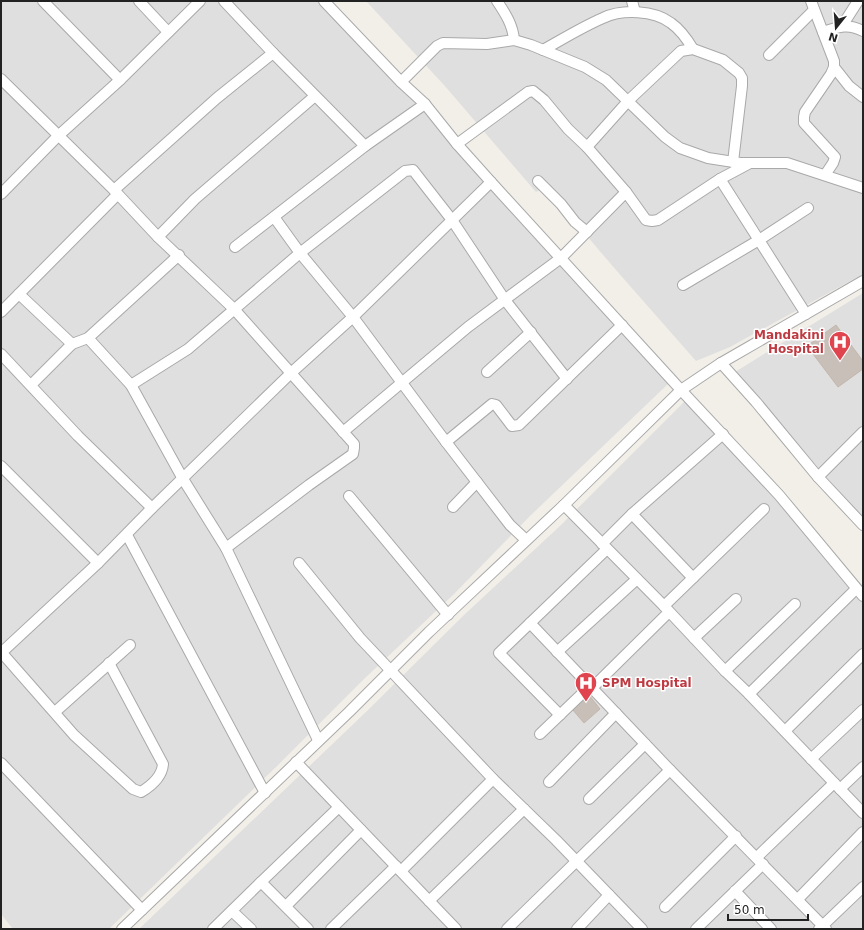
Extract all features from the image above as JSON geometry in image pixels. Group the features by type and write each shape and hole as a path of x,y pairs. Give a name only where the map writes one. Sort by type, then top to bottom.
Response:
{"street":[{"path":"43,1 120,80"},
{"path":"139,1 168,32"},
{"path":"1,194 58,136 120,80 200,1"},
{"path":"224,1 365,146"},
{"path":"324,1 401,82 425,104 457,144 491,182 779,495 860,592 750,694"},
{"path":"497,1 508,17 514,30 514,40"},
{"path":"632,1 635,12"},
{"path":"842,26 858,1"},
{"path":"769,56 813,6 834,61 834,67 831,74 805,112 804,123 835,157 825,175"},
{"path":"543,50 604,17 635,12 652,15 670,22 685,37 693,49"},
{"path":"823,32 842,26 851,27 863,32"},
{"path":"401,82 437,46 443,43 487,44 514,40 585,67 606,80 629,100 666,137 680,148 708,158 733,162 787,163 863,188"},
{"path":"587,147 629,100 681,51 693,49 724,60 733,66 742,78 733,162"},
{"path":"1,312 116,193 217,98 273,53"},
{"path":"834,67 849,86 863,97"},
{"path":"1,78 158,237 179,255 234,309 354,444 353,454 309,485 226,548"},
{"path":"457,144 528,92 533,92 544,100 568,129 587,147 626,192 646,220 652,221 658,220 720,179 750,163"},
{"path":"158,237 195,199 315,96"},
{"path":"235,247 365,146 425,104"},
{"path":"132,385 188,349 300,253 405,171 413,170 452,220 505,300 567,378"},
{"path":"720,179 806,314"},
{"path":"538,180 561,204 575,222 587,232"},
{"path":"109,662 163,764 163,769 150,787 140,792 133,789 74,735 1,653 127,535 152,508 291,373 353,317 491,182"},
{"path":"343,432 468,326 561,258 626,192"},
{"path":"683,285 759,240 808,208"},
{"path":"274,217 300,253 353,317 510,525 526,540"},
{"path":"31,385 72,344 88,338 179,255"},
{"path":"122,929 564,505 681,390 721,364 863,281"},
{"path":"19,294 72,344"},
{"path":"446,442 492,404 496,405 512,426 519,425 622,325"},
{"path":"487,372 531,332"},
{"path":"88,338 132,385 183,479 226,548 318,740"},
{"path":"1,354 78,436 152,508"},
{"path":"721,364 756,402 818,477 863,525"},
{"path":"818,477 863,432"},
{"path":"560,715 499,653 605,546 632,514 723,434"},
{"path":"1,466 98,562"},
{"path":"453,507 477,482"},
{"path":"349,496 448,615"},
{"path":"564,505 667,609 725,671 750,694 863,813"},
{"path":"540,734 591,687 667,609 693,578 764,509"},
{"path":"632,514 693,578"},
{"path":"127,535 265,792"},
{"path":"299,562 360,638 493,779 577,862 640,928"},
{"path":"557,652 637,579"},
{"path":"694,638 736,599"},
{"path":"725,671 795,604"},
{"path":"530,623 670,770 798,898 823,928 863,887"},
{"path":"55,712 109,662 130,645"},
{"path":"785,731 863,654"},
{"path":"811,759 863,710"},
{"path":"549,782 616,713"},
{"path":"589,799 645,744"},
{"path":"296,762 456,929"},
{"path":"1,763 142,910"},
{"path":"696,929 735,891 760,860 837,786 863,767"},
{"path":"507,929 670,770"},
{"path":"331,929 398,869 493,779"},
{"path":"213,929 338,806"},
{"path":"429,901 524,809"},
{"path":"286,906 362,830"},
{"path":"798,898 863,832"},
{"path":"665,907 736,836"},
{"path":"261,882 308,929"},
{"path":"735,891 771,929"},
{"path":"576,929 609,895"},
{"path":"232,911 250,929"}],"shaded area":[{"path":"1,1 320,1 404,90 515,212 595,304 669,383 530,516 454,594 363,680 276,767 109,929 13,929 1,914"},
{"path":"366,1 863,1 863,274 730,347 696,361 545,187 536,192 444,85"},
{"path":"863,293 863,519 735,372"},
{"path":"686,400 778,500 863,598 863,929 139,929 368,710 464,615 561,525"}],"building":[{"path":"836,325 863,361 863,369 838,387 807,346"},
{"path":"589,695 600,709 584,723 572,709"}],"place":[{"name":"Mandakini Hospital","path":"840,362"},
{"name":"SPM Hospital","path":"586,702"}]}
